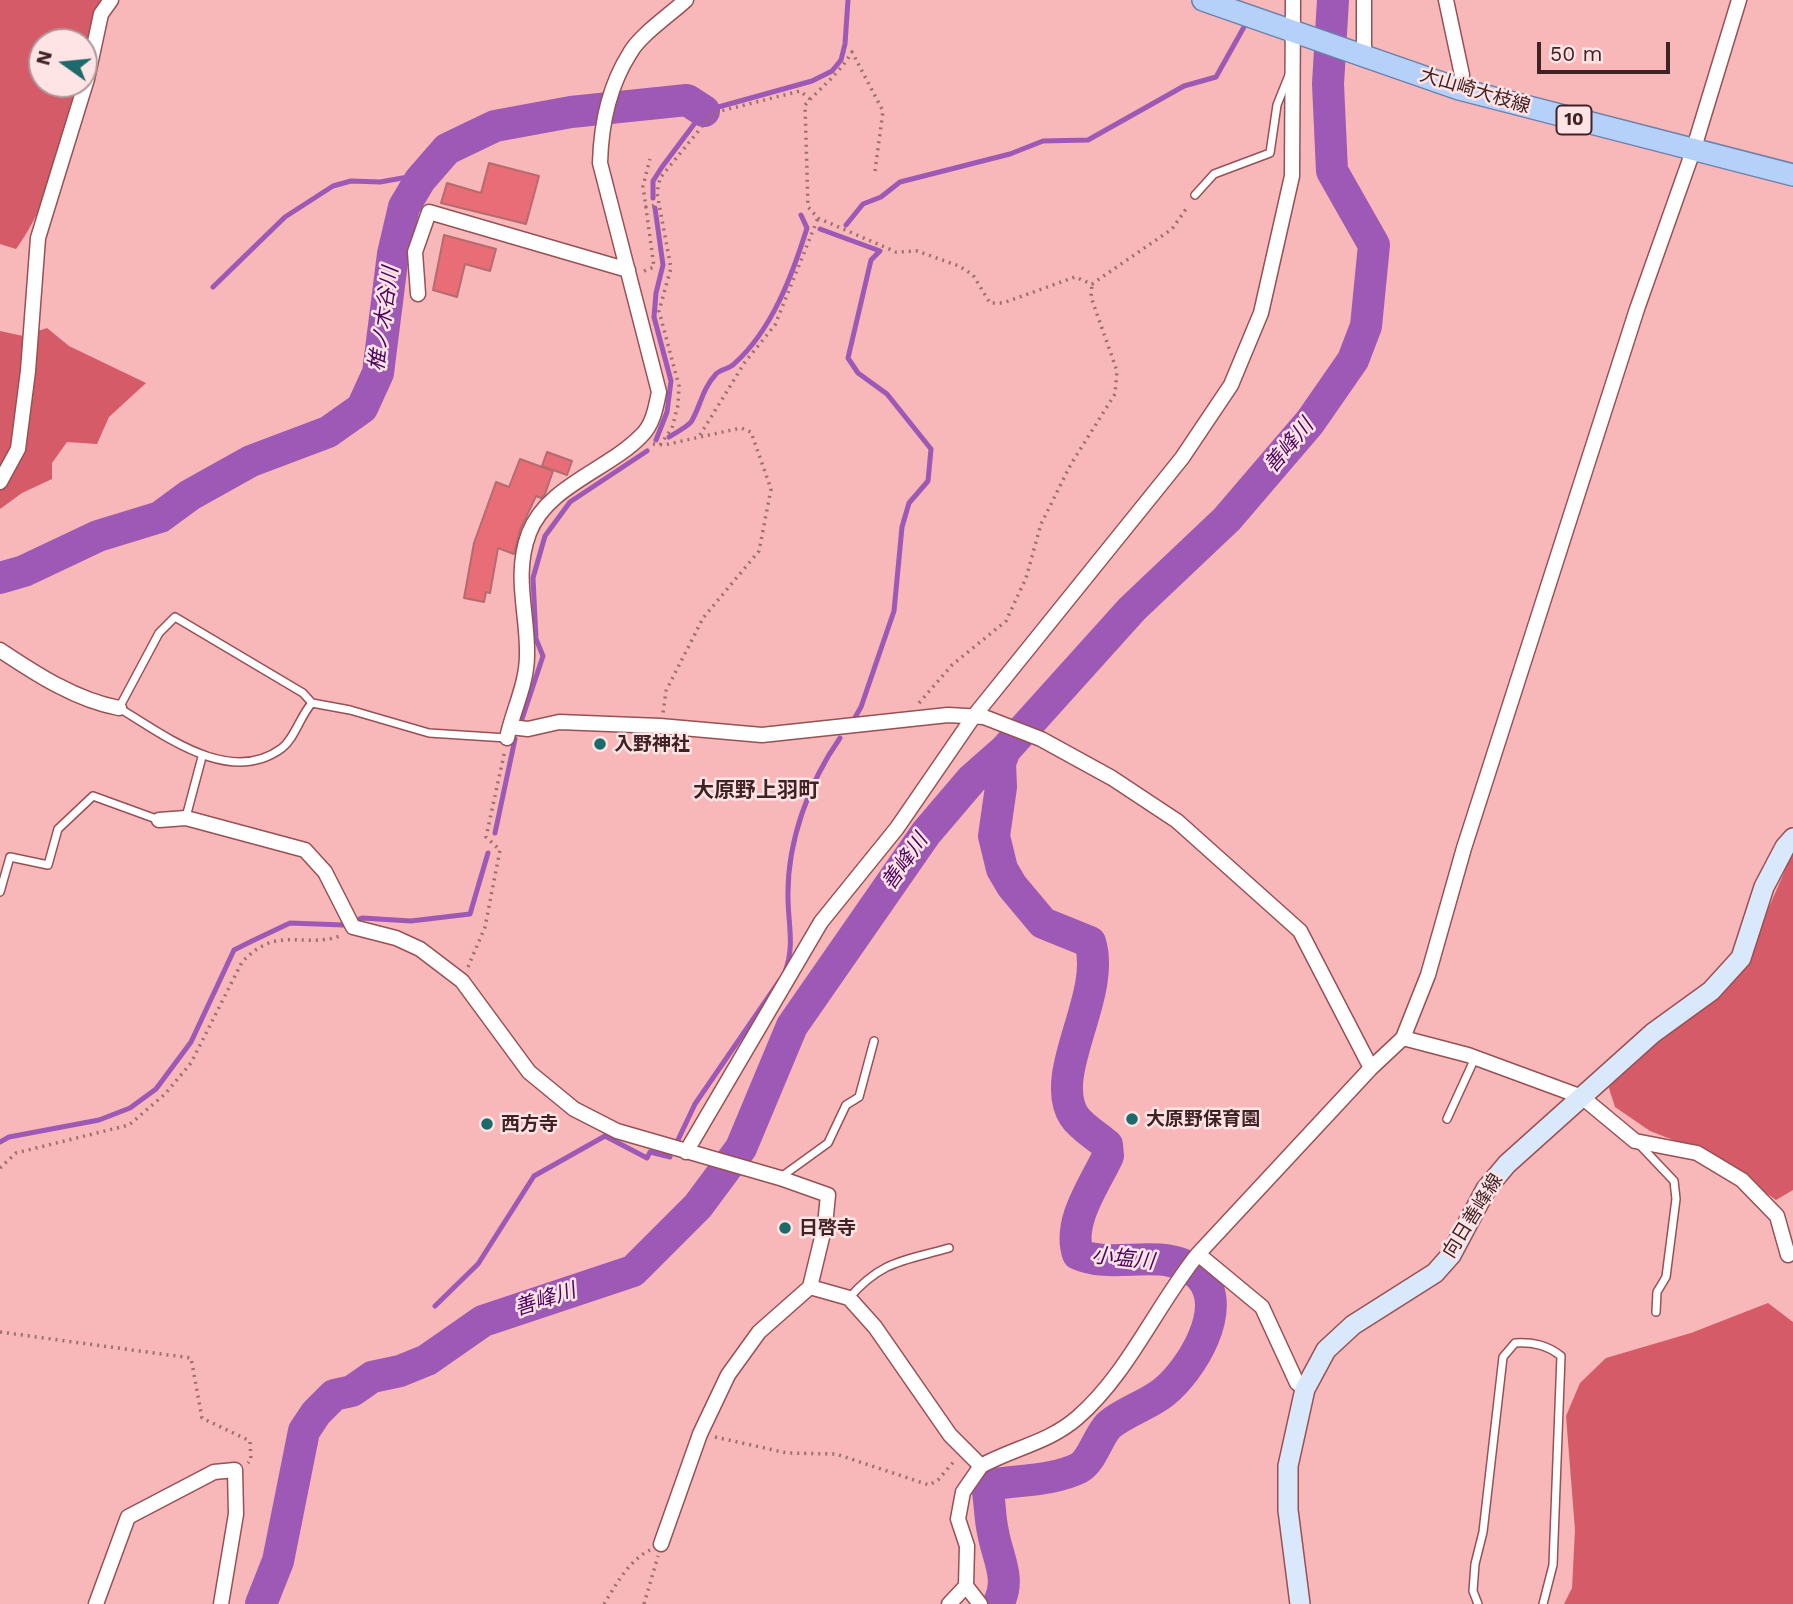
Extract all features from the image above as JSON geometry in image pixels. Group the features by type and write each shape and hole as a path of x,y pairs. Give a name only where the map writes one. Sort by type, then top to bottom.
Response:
{"main road":[{"name":"大山崎大枝線","path":"1203,0 1459,89 1793,175"},
{"name":"向日善峰線","path":"1300,1604 1289,1510 1288,1466 1305,1389 1326,1350 1353,1325 1435,1273 1451,1255 1486,1189 1507,1164 1653,1033 1711,991 1741,958 1765,887 1785,847 1793,838"}],"street":[{"path":"0,482 18,449 28,371 38,239 87,79 100,13 111,0"},
{"path":"686,0 631,51 610,98 601,131 600,163 659,392 654,415 638,439 544,507 529,532 520,594 527,653 526,676 509,733 559,722 660,726 762,735 979,716 1041,739 1112,778 1177,821 1300,931 1371,1068"},
{"path":"692,1153 821,922 897,828 979,716 1182,458 1231,385 1261,313 1292,176 1295,62 1299,33 1293,0"},
{"path":"1362,55 1364,0"},
{"path":"1446,0 1462,75 1459,89"},
{"path":"980,1604 966,1586 967,1546 958,1520 963,1492 981,1466 1002,1454 1040,1443 1077,1418 1125,1362 1168,1292 1196,1257 1371,1068 1403,1038 1428,975 1464,848 1633,321 1693,151 1739,0"},
{"path":"418,294 415,252 429,212 628,270"},
{"path":"0,650 50,681 99,705 119,708"},
{"path":"159,820 186,818 271,838 305,850 325,872 352,924 397,938 420,949 462,981 529,1072 574,1109 617,1131 741,1166 828,1195 825,1225 810,1287 759,1332 728,1375 700,1434 661,1544"},
{"path":"1403,1038 1475,1057 1582,1097 1635,1141 1697,1153 1742,1180 1777,1216 1788,1255"},
{"path":"1196,1257 1262,1307 1297,1383 1305,1389"},
{"path":"810,1287 849,1298 875,1328 963,1450 981,1466"},
{"path":"96,1604 128,1517 214,1472 235,1470 236,1514 221,1604"},
{"path":"949,1604 966,1586"}],"lane":[{"path":"1195,195 1214,174 1270,153 1277,105 1295,62"},
{"path":"312,703 284,747 257,762 202,757 119,708 159,633 175,617 303,693 312,703 350,710 429,733 509,733"},
{"path":"186,818 202,757"},
{"path":"0,892 10,857 48,865 58,829 93,796 159,820"},
{"path":"780,1178 828,1143 846,1105 859,1097 874,1041"},
{"path":"1447,1119 1475,1057"},
{"path":"1635,1141 1674,1181 1676,1199 1666,1277 1657,1292 1656,1312"},
{"path":"849,1298 867,1277 897,1261 949,1248"},
{"path":"1478,1604 1473,1591 1474,1578 1483,1532 1503,1357 1515,1343 1528,1342 1550,1347 1561,1356 1553,1565 1543,1604"}],"path":[{"path":"875,171 883,111 852,52 839,74 822,85 805,105 808,207 818,218 896,252 917,251 959,265 973,275 990,303 1003,303 1075,277 1092,284"},
{"path":"660,445 672,428 678,405 678,386 659,310 671,268 657,193 660,178 713,113 800,91 810,99"},
{"path":"628,270 645,271 654,267 643,186 650,159"},
{"path":"1092,284 1172,229 1195,195"},
{"path":"645,207 659,205"},
{"path":"700,435 745,362 775,325 818,218"},
{"path":"904,721 952,665 1006,621 1026,578 1041,524 1071,464 1115,394 1118,371 1091,297 1092,284"},
{"path":"638,439 660,445 741,428 751,432 771,489 759,551 704,618 666,691 660,726"},
{"path":"462,981 485,927 500,850 486,837 509,733"},
{"path":"0,1168 16,1153 129,1125 165,1094 191,1063 242,962 249,955 280,938 336,937 352,924"},
{"path":"0,1332 191,1358 202,1418 250,1441 251,1460 235,1470"},
{"path":"700,1434 787,1453 836,1454 929,1485 938,1480 963,1450"},
{"path":"604,1604 641,1554 661,1544"},
{"path":"644,1604 661,1544"}],"shaded area":[{"path":"0,0 107,0 93,28 28,28 28,98 74,98 61,148 38,212 16,249 0,244"},
{"path":"47,328 69,346 146,383 109,417 97,444 67,442 52,463 52,479 22,493 0,509 0,331 23,336"},
{"path":"1793,852 1793,1190 1776,1200 1712,1155 1650,1131 1615,1107 1608,1085 1742,969"},
{"path":"1768,1303 1793,1322 1793,1604 1564,1604 1572,1588 1575,1530 1566,1416 1580,1383 1606,1358 1691,1333"}],"building":[{"path":"489,163 539,176 526,224 441,203 447,183 481,193"},
{"path":"444,235 496,249 490,271 465,264 457,297 433,290"},
{"path":"547,452 572,461 567,475 542,466"},
{"path":"520,459 553,471 545,494 541,498 536,496 520,530 514,554 498,548 490,593 486,592 484,602 464,598 474,543 496,482 509,487"}],"waterway":[{"path":"653,198 653,181 704,111 812,81 832,71 841,60 845,44 848,0"},
{"name":"善峰川","path":"261,1604 278,1561 304,1431 316,1413 334,1395 352,1391 372,1377 400,1371 427,1360 483,1321 633,1271 698,1206 741,1148 792,1026 926,833 972,779 1005,750 1132,609 1227,519 1310,422 1353,360 1366,326 1374,245 1332,171 1328,84 1333,0"},
{"path":"846,225 863,204 881,197 900,182 1010,154 1043,141 1088,140 1184,86 1216,77 1244,27"},
{"name":"椎ノ木谷川","path":"0,578 24,571 98,536 160,517 190,495 251,461 328,432 362,408 378,373 393,254 404,207 420,180 447,149 495,126 571,112 687,100 704,111"},
{"path":"213,287 285,217 333,186 351,181 380,182 425,174"},
{"path":"655,208 663,265 656,293 654,317 671,381 667,412 656,440"},
{"path":"669,437 691,422 711,380 718,372 732,366 770,319 795,265 807,228 801,215"},
{"path":"820,229 880,251 871,260 848,358 858,373 887,394 931,449 928,481 909,503 902,527 894,611 861,707 853,721"},
{"path":"522,719 543,656 536,639 533,578 545,536 570,502 647,451"},
{"path":"785,972 790,944 788,897 791,855 810,793 840,738"},
{"path":"495,833 515,739"},
{"name":"小塩川","path":"998,1604 1004,1577 992,1527 988,1492 995,1484 1060,1475 1084,1465 1109,1425 1151,1401 1175,1382 1203,1338 1211,1305 1208,1289 1200,1276 1173,1261 1093,1259 1078,1254 1076,1229 1079,1216 1108,1156 1107,1145 1077,1120 1068,1099 1072,1056 1091,986 1093,963 1090,942 1043,923 1012,886 1002,869 994,836 1001,787 1000,763 1005,750"},
{"path":"0,1142 9,1137 99,1120 130,1108 156,1089 191,1042 234,950 290,923 343,925 362,918 411,921 470,914 488,853"},
{"path":"677,1142 695,1104 780,980"},
{"path":"435,1306 478,1264 534,1176 605,1136 647,1158 650,1152 670,1157"}],"place":[{"name":"入野神社","path":"600,744"},
{"name":"大原野保育園","path":"1132,1119"},
{"name":"西方寺","path":"487,1124"},
{"name":"日啓寺","path":"785,1228"}],"district":[{"name":"大原野上羽町","path":"756,791"}]}
